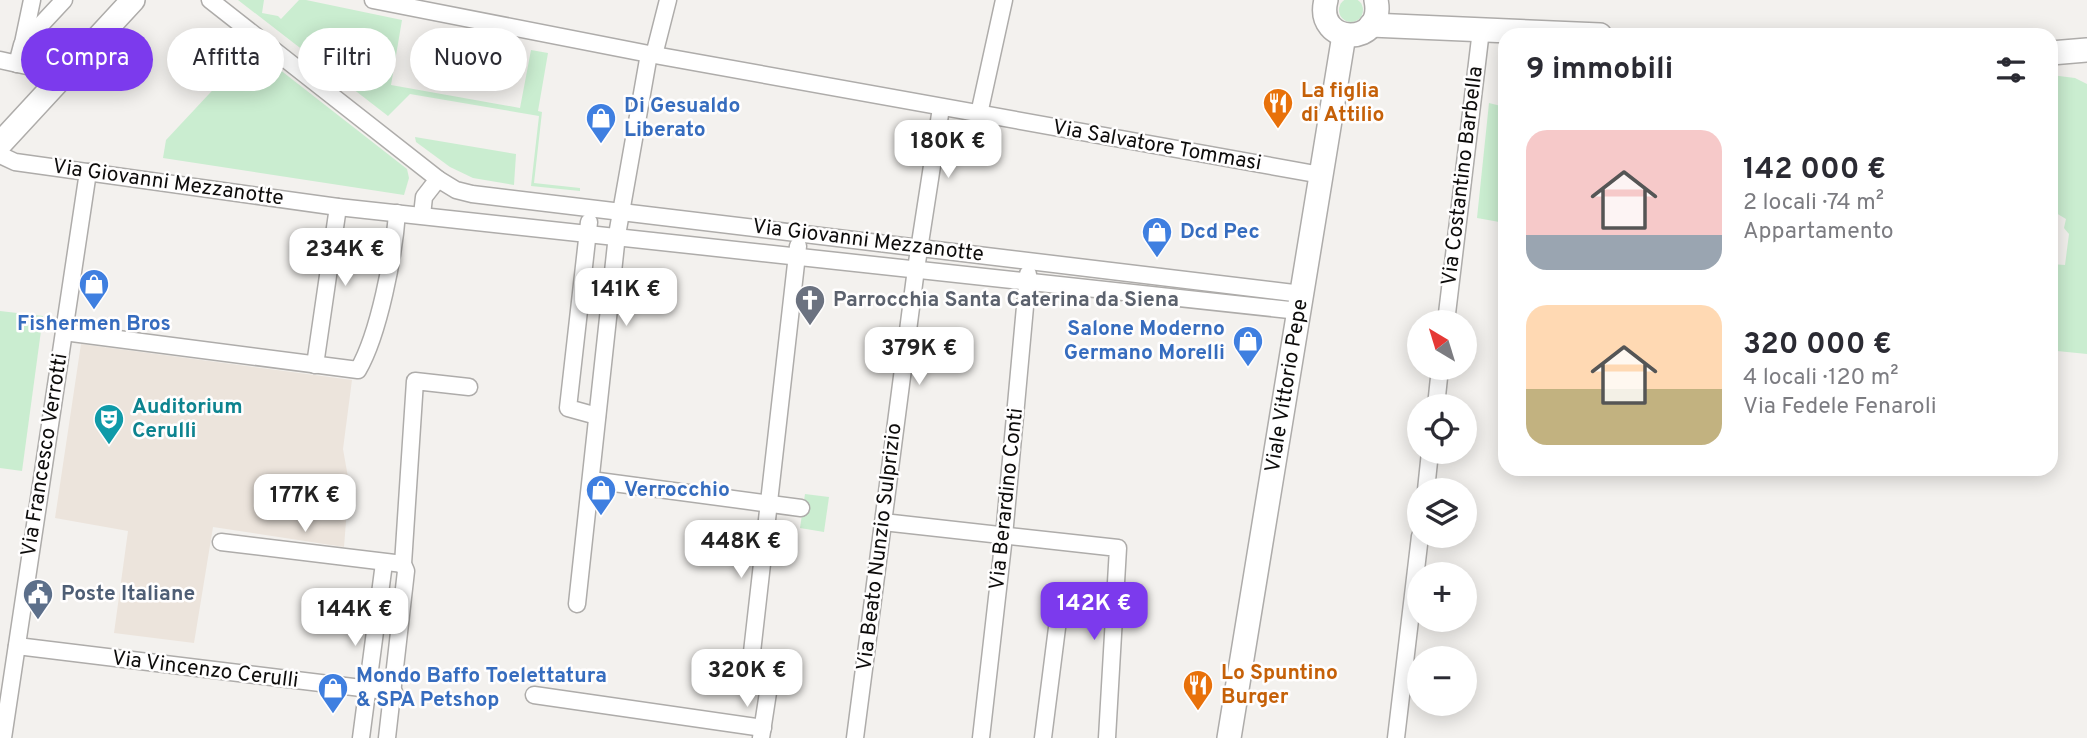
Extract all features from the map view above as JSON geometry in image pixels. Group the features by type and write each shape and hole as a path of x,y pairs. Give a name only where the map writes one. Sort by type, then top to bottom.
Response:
{"street":[{"path":"26,28 32,0"},
{"path":"38,28 64,0"},
{"path":"107,28 133,0"},
{"name":"Via Giovanni Mezzanotte","path":"211,0 438,179 456,190 591,209 1030,260 1300,302"},
{"name":"Via Salvatore Tommasi","path":"373,0 941,108 1321,175"},
{"path":"578,604 617,235 652,54 668,0"},
{"path":"979,114 1004,0"},
{"path":"1321,1 1328,23 1337,32 1356,35 1371,25 1377,13 1376,0"},
{"path":"1371,25 1498,31"},
{"name":"Via Costantino Barbella","path":"1447,310 1481,30"},
{"name":"Viale Vittorio Pepe","path":"1229,738 1344,35"},
{"path":"17,64 21,49"},
{"path":"2058,52 2087,50"},
{"path":"0,60 21,65"},
{"path":"0,144 49,91"},
{"name":"Via Beato Nunzio Sulprizio","path":"855,738 919,247 941,108"},
{"name":"Via Giovanni Mezzanotte","path":"0,155 15,162 397,213 1027,282 1300,302"},
{"name":"Via Francesco Verrotti","path":"3,738 88,172"},
{"path":"422,215 424,198 438,179"},
{"path":"315,365 338,206"},
{"path":"591,209 568,408 597,416"},
{"path":"64,332 358,370 367,355 393,248 397,213"},
{"path":"534,695 762,733 769,686 751,661 800,233"},
{"name":"Via Berardino Conti","path":"981,738 1004,536 1030,260"},
{"path":"387,738 406,570 402,564 415,381 469,387"},
{"path":"591,480 801,508"},
{"path":"883,522 1118,548 1107,738"},
{"path":"221,541 402,564"},
{"path":"1396,738 1419,548"},
{"path":"361,738 384,562"},
{"path":"1043,738 1058,620"},
{"name":"Via Vincenzo Cerulli","path":"17,646 394,692"}],"shaded area":[{"path":"81,344 352,380 343,449 349,483 344,547 213,527 194,643 114,633 128,531 55,518"}],"green space":[{"path":"1356,-1 1362,5 1360,19 1351,22 1342,19 1339,10 1342,1"},
{"path":"238,0 264,0 262,13 281,19 299,0 306,0 402,20 396,55 396,28 298,28 298,46 284,36 284,28 274,28"},
{"path":"531,50 548,53 538,111 542,112 534,183 580,188 580,191 531,186 539,116 410,94 388,116 356,91 396,91 396,86 410,88 410,91 425,91 520,108 523,91 527,91"},
{"path":"284,73 298,84 298,91 307,91 407,169 409,178 404,195 163,158 166,140 212,91 284,91"},
{"path":"2058,76 2075,78 2087,84 2087,354 2058,351 2058,264 2065,265 2069,234 2064,228 2066,219 2058,214"},
{"path":"1489,103 1498,105 1498,222 1477,218"},
{"path":"415,137 516,154 514,185 473,178 450,167 416,142"},
{"path":"0,311 43,316 22,471 0,468"},
{"path":"805,494 829,497 824,532 800,528"}],"place":[{"name":"La figlia di Attilio","path":"1278,130"},
{"name":"Di Gesualdo Liberato","path":"601,145"},
{"name":"Dcd Pec","path":"1157,259"},
{"name":"Fishermen Bros","path":"94,311"},
{"name":"Parrocchia Santa Caterina da Siena","path":"810,327"},
{"name":"Salone Moderno Germano Morelli","path":"1248,368"},
{"name":"Auditorium Cerulli","path":"109,446"},
{"name":"Verrocchio","path":"601,517"},
{"name":"Poste Italiane","path":"38,621"},
{"name":"Lo Spuntino Burger","path":"1198,712"},
{"name":"Mondo Baffo Toelettatura & SPA Petshop","path":"333,715"}]}
